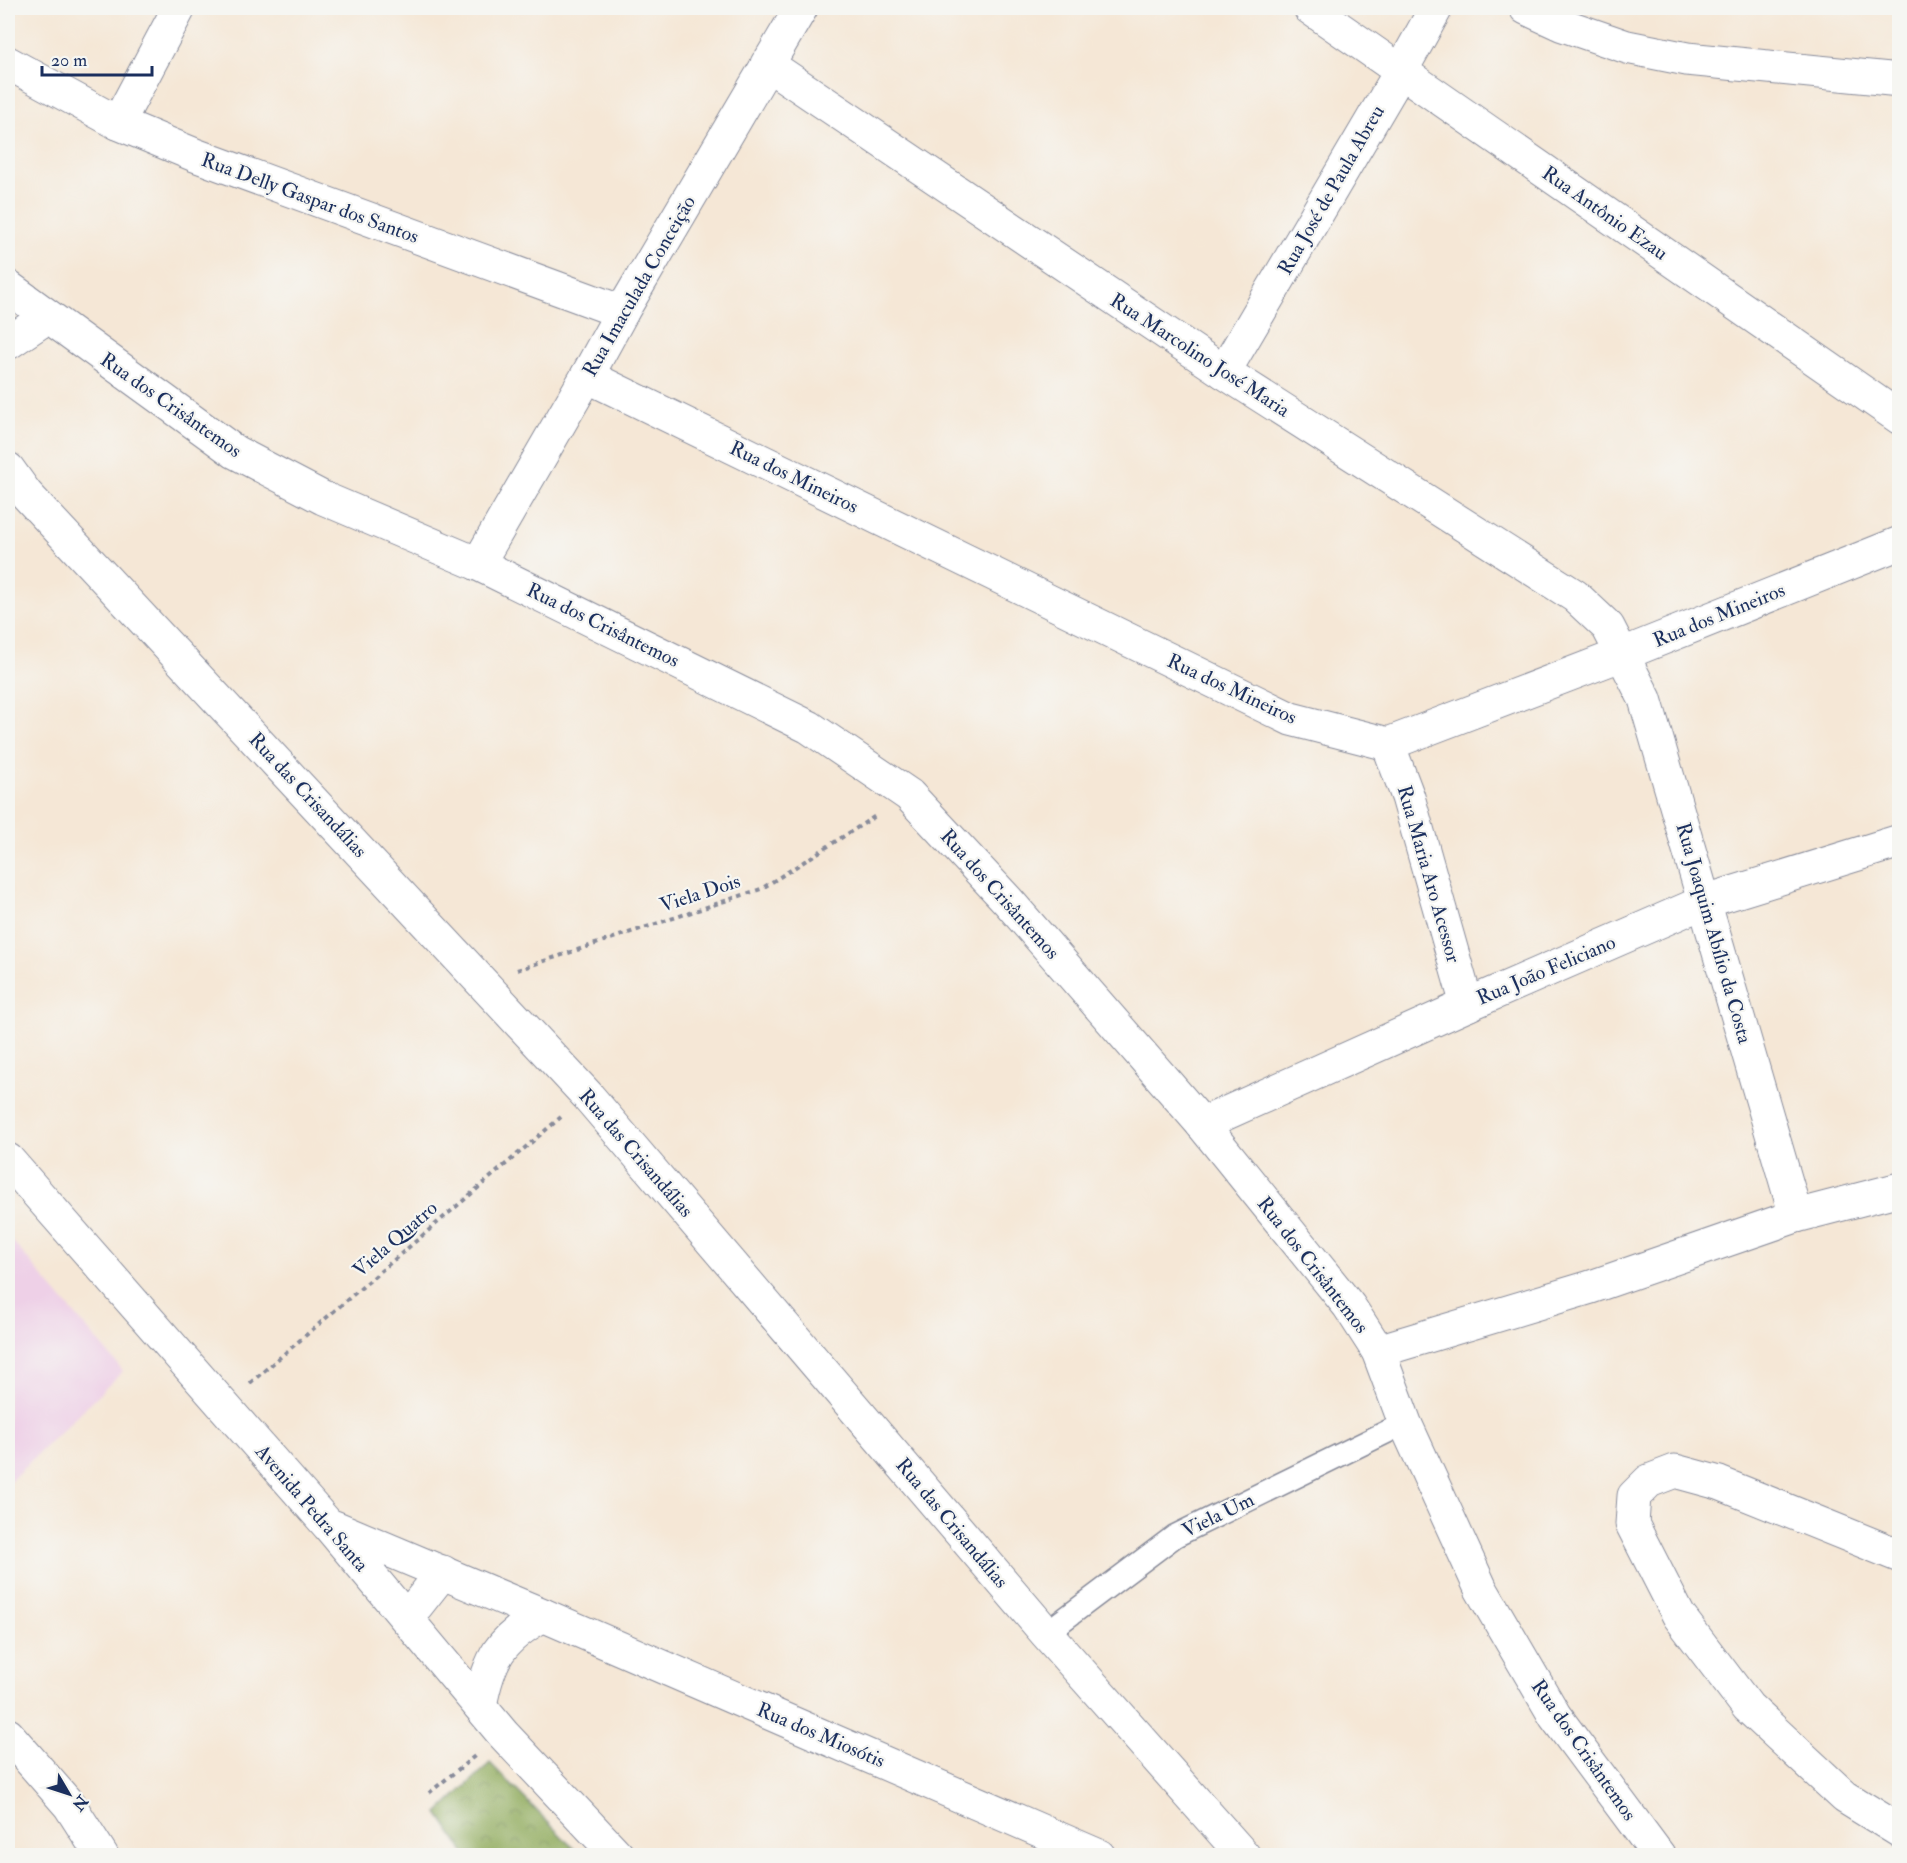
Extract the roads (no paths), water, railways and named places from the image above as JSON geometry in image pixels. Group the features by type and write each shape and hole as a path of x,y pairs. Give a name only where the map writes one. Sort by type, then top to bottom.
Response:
{"street":[{"path":"118,123 178,8"},
{"name":"Rua Imaculada Conceição","path":"478,564 622,312 801,8"},
{"name":"Rua Antônio Ezau","path":"1310,8 1899,418"},
{"name":"Rua José de Paula Abreu","path":"1224,372 1436,8"},
{"path":"1526,8 1563,25 1627,47 1687,59 1899,80"},
{"name":"Rua Delly Gaspar dos Santos","path":"8,63 118,123 195,155 622,312"},
{"name":"Rua Marcolino José Maria","path":"767,64 1224,372 1575,596 1608,627 1623,654"},
{"name":"Rua dos Crisântemos","path":"8,287 235,452 323,498 478,564 809,727 909,795 1008,900 1202,1124 1349,1306 1378,1351 1405,1423 1481,1589 1555,1716 1659,1856"},
{"path":"8,343 47,317"},
{"name":"Rua dos Mineiros","path":"587,376 1291,719 1388,744 1623,654 1899,543"},
{"name":"Rua das Crisandálias","path":"8,469 26,494 586,1095 1046,1633 1244,1856"},
{"name":"Rua Joaquim Abílio da Costa","path":"1623,654 1645,699 1797,1216"},
{"name":"Rua Maria Aro Acessor","path":"1388,744 1408,797 1467,1005"},
{"name":"Rua João Feliciano","path":"1202,1124 1706,901 1899,841"},
{"name":"Avenida Pedra Santa","path":"8,1160 329,1526 503,1734 618,1856"},
{"path":"1378,1351 1591,1287 1797,1216 1899,1189"},
{"path":"1899,1556 1719,1483 1674,1471 1649,1481 1634,1496 1632,1524 1679,1616 1748,1707 1845,1797 1899,1831"},
{"name":"Rua dos Miosótis","path":"329,1526 443,1572 1099,1856"},
{"path":"405,1616 417,1605 443,1572"},
{"path":"480,1706 485,1678 498,1651 520,1628 543,1615"},
{"path":"8,1735 70,1806 102,1856"}],"lane":[{"name":"Viela Um","path":"1046,1633 1175,1536 1405,1423"}]}
